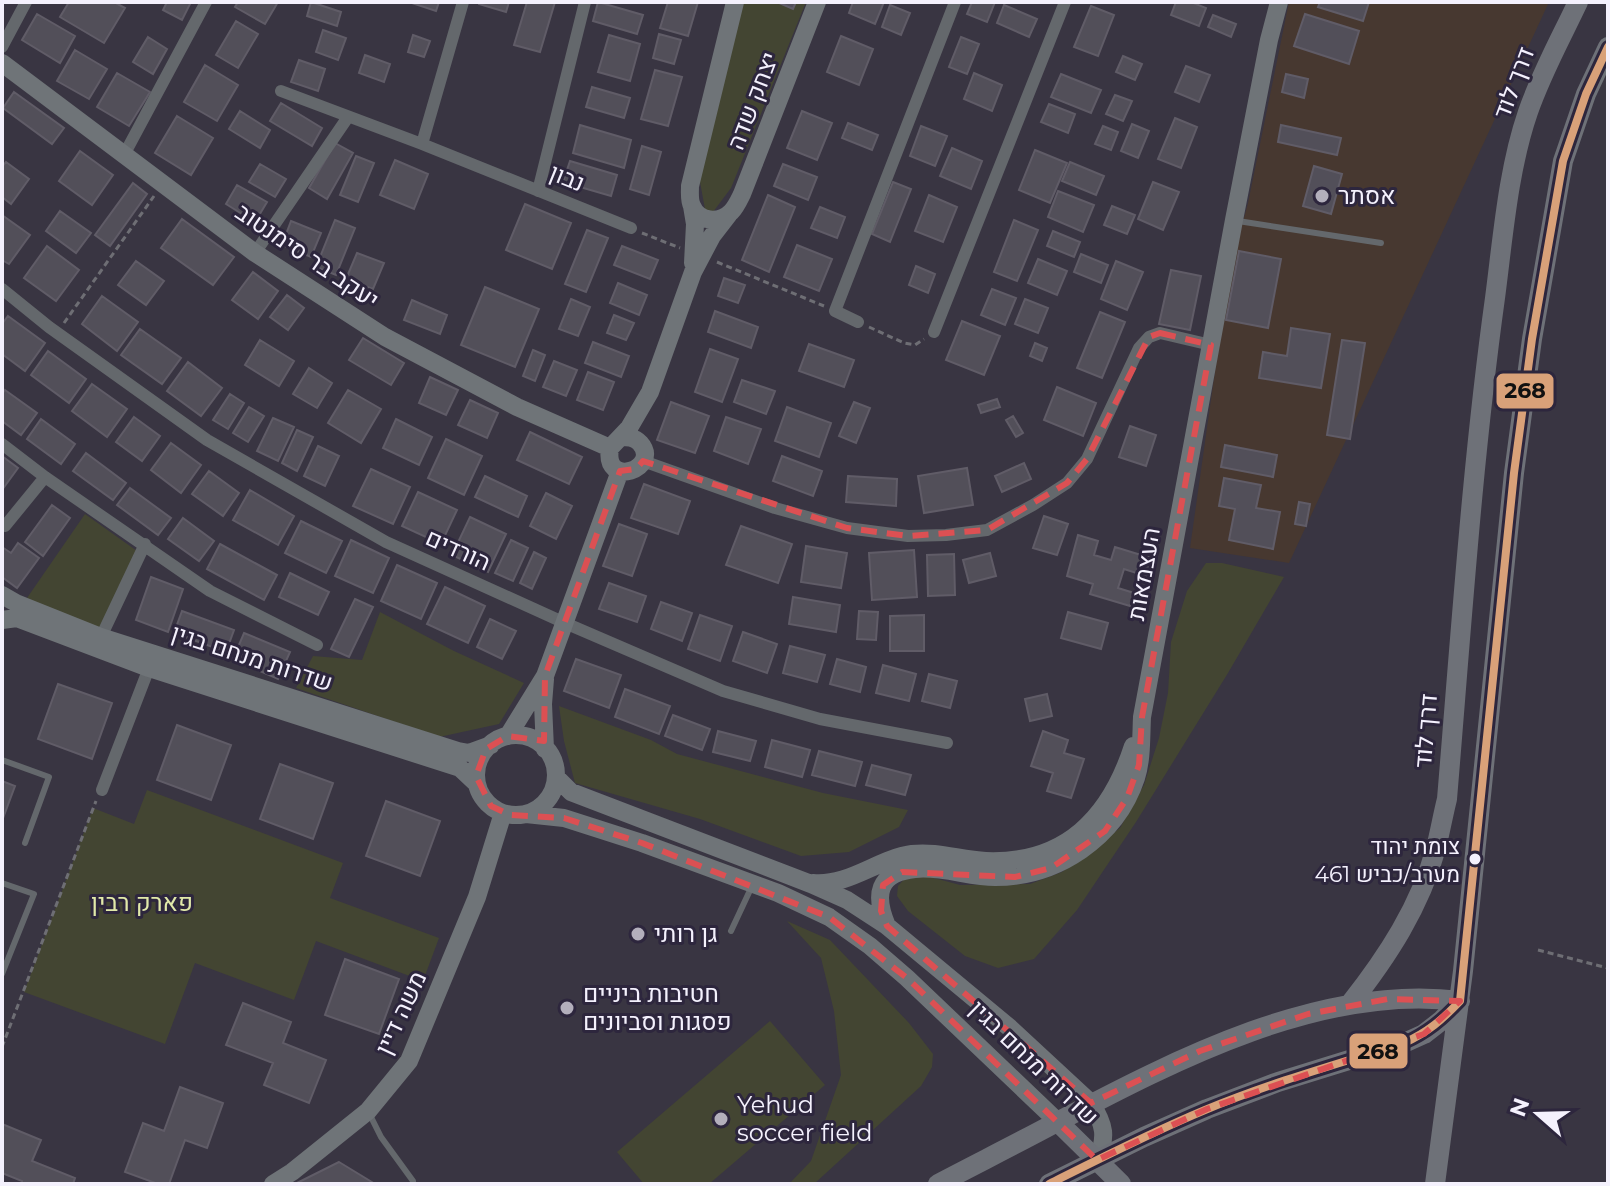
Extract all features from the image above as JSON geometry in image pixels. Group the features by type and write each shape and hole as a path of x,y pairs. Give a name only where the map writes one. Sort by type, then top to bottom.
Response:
{"main road":[{"name":"דרך לוד","path":"1350,1004 1402,931 1436,849 1447,799 1476,450 1508,204 1528,113 1578,2"},
{"path":"1435,1184 1460,1001 1514,473 1532,339 1563,161 1586,94 1608,47"},
{"path":"938,1184 1091,1103 1213,1046 1350,1004 1414,997 1460,1001"},
{"path":"1049,1184 1207,1109 1278,1082 1404,1043 1424,1034 1460,1001"},
{"name":"שדרות מנחם בגין","path":"1058,1122 1097,1160"},
{"path":"1097,1160 1121,1184"}],"street":[{"path":"2,47 26,2"},
{"path":"124,155 206,2"},
{"path":"422,144 463,2"},
{"path":"538,191 585,2"},
{"name":"יצחק שדה","path":"698,255 690,186 735,2"},
{"name":"יצחק שדה","path":"616,442 629,428 650,392 698,255 742,194 817,2"},
{"path":"858,322 835,311 955,2"},
{"path":"934,332 1065,2"},
{"name":"העצמאות","path":"1268,2 1269,40"},
{"name":"העצמאות","path":"887,926 879,893 892,877 902,872 926,869 1015,877 1051,868 1071,858 1105,831 1117,816 1136,779 1142,717 1234,220 1279,2"},
{"name":"יעקב בר סימנטוב","path":"2,63 255,253 385,337 517,407 616,442"},
{"name":"נבון","path":"281,91 631,228"},
{"path":"255,253 348,117"},
{"path":"692,206 696,213 713,221 729,214"},
{"name":"הורדים","path":"2,289 57,333 207,440 386,542 723,691 820,719 947,743"},
{"path":"643,455 775,508 847,528 908,536 987,530 1067,483 1087,459 1139,348 1149,337 1160,333 1211,345"},
{"name":"יצחק שדה","path":"643,455 650,392"},
{"path":"632,437 641,444 643,455 636,469 625,472 615,468 609,459 616,442 632,437"},
{"path":"2,444 210,591 317,645"},
{"path":"508,736 528,737 545,749 552,759 556,777 551,794 542,805 526,814 503,813 486,801 477,784 479,761 491,745 508,736 545,676 620,471"},
{"path":"5,526 45,477"},
{"path":"101,637 145,544"},
{"name":"שדרות מנחם בגין","path":"2,595 101,637 458,751 469,753 491,745"},
{"name":"שדרות מנחם בגין","path":"2,620 17,618 149,668 460,768 477,784"},
{"path":"102,790 149,668"},
{"path":"545,676 545,749"},
{"path":"804,882 842,881 909,855 925,853 1004,861 1054,848 1085,828 1108,803 1125,770 1142,717"},
{"name":"שדרות מנחם בגין","path":"556,777 571,792 847,900 887,926 1010,1028 1091,1103 1104,1131 1103,1147 1097,1160"},
{"name":"משה דיין","path":"273,1184 368,1111 409,1061 477,897 503,813"},
{"name":"שדרות מנחם בגין","path":"526,814 564,818 656,847 753,883 819,912 851,931 926,995 1058,1122"}],"lane":[{"path":"1234,220 1381,243"},
{"path":"2,760 49,777 25,843"},
{"path":"731,931 753,883"},
{"path":"2,884 34,894 2,974"},
{"path":"368,1111 381,1137 413,1184"}],"path":[{"path":"57,333 163,184"},
{"path":"631,228 835,311"},
{"path":"858,322 915,345 934,332"},
{"path":"2,1047 102,790"},
{"path":"1538,950 1608,968"}],"highlighted area":[{"path":"1160,333 1211,345 1142,717 1139,765 1127,798 1105,831 1051,868 1015,877 902,872 883,885 881,911 887,926 1091,1103 1200,1051 1308,1014 1388,999 1460,1001 1424,1034 1207,1109 1097,1160 907,978 829,917 642,843 564,818 510,815 491,806 476,776 486,749 508,736 544,741 545,676 620,471 636,469 643,461 847,528 908,536 987,530 1067,483 1087,459 1149,337"}],"shaded area":[{"path":"1289,2 1549,2 1289,563 1190,548 1221,329"}],"green space":[{"path":"743,2 806,2 731,188 707,220 698,171"},
{"path":"85,514 137,551 99,633 27,598"},
{"path":"1206,563 1222,563 1284,577 1136,822 1077,910 1034,959 998,968 965,956 908,911 897,896 898,886 907,876 923,875 960,885 1030,884 1062,872 1120,828 1144,785 1159,738 1168,693 1171,642 1187,591"},
{"path":"380,612 524,683 499,724 439,737 296,688 313,656 362,660"},
{"path":"559,706 651,740 677,754 823,793 908,810 899,827 849,852 801,856 700,819 575,783"},
{"name":"פארק רבין","path":"147,790 343,863 330,898 439,938 423,981 316,941 294,1000 195,963 165,1044 24,992 93,808 134,824"},
{"path":"787,921 830,940 909,1023 933,1054 932,1067 921,1086 814,1184 789,1184 811,1161 841,1075 834,1011 821,958"},
{"name":"Yehud soccer field","path":"770,1021 825,1085 709,1184 644,1184 617,1152"}],"building":[{"path":"69,2 114,2 125,8 104,43 60,17"},
{"path":"167,2 191,2 182,20 163,10"},
{"path":"238,2 278,2 265,24 235,7"},
{"path":"311,2 341,12 337,26 307,16"},
{"path":"409,2 439,2 436,11"},
{"path":"479,2 509,2 506,12"},
{"path":"527,2 555,2 540,52 514,45"},
{"path":"598,2 643,15 637,34 593,21"},
{"path":"668,2 698,2 688,36 660,28"},
{"path":"777,2 796,2 793,9"},
{"path":"853,2 884,2 875,24 849,13"},
{"path":"972,2 995,2 987,22 967,14"},
{"path":"1176,2 1191,2 1206,8 1199,26 1171,15"},
{"path":"1320,2 1369,2 1363,21 1318,7"},
{"path":"890,5 910,13 901,35 882,27"},
{"path":"1004,5 1037,19 1029,37 997,23"},
{"path":"1091,6 1114,15 1098,56 1074,47"},
{"path":"37,14 75,36 60,63 22,40"},
{"path":"1305,14 1359,31 1349,64 1294,46"},
{"path":"1213,15 1236,24 1231,37 1208,27"},
{"path":"236,21 258,34 238,68 216,55"},
{"path":"323,30 346,38 338,60 316,52"},
{"path":"659,34 681,40 674,64 653,58"},
{"path":"413,35 430,41 424,57 408,52"},
{"path":"609,35 640,44 630,81 598,72"},
{"path":"841,36 873,49 859,85 827,72"},
{"path":"148,37 167,49 153,74 133,62"},
{"path":"961,37 979,44 967,74 949,67"},
{"path":"75,50 107,69 89,99 57,81"},
{"path":"365,55 390,64 384,82 359,73"},
{"path":"1123,56 1142,64 1135,80 1116,72"},
{"path":"299,60 325,69 318,91 291,82"},
{"path":"205,65 238,85 217,121 184,102"},
{"path":"1186,66 1210,75 1199,102 1175,92"},
{"path":"655,70 682,77 668,126 641,119"},
{"path":"117,73 150,92 129,126 97,107"},
{"path":"974,73 1002,85 992,111 964,99"},
{"path":"1061,74 1101,90 1091,113 1051,97"},
{"path":"1286,74 1308,79 1304,98 1282,92"},
{"path":"592,87 630,98 624,118 586,107"},
{"path":"14,92 64,128 52,144 3,108"},
{"path":"1115,95 1132,101 1123,121 1106,114"},
{"path":"281,103 322,128 312,146 270,121"},
{"path":"1049,104 1075,114 1068,133 1041,122"},
{"path":"240,111 270,130 260,148 229,129"},
{"path":"802,111 832,123 817,160 787,148"},
{"path":"177,116 213,138 191,175 155,153"},
{"path":"1175,118 1197,127 1181,168 1158,159"},
{"path":"848,123 878,135 872,150 842,138"},
{"path":"1132,124 1149,131 1138,158 1121,151"},
{"path":"580,125 631,140 624,168 573,153"},
{"path":"1281,125 1341,138 1337,155 1278,142"},
{"path":"921,126 947,136 935,166 910,156"},
{"path":"1103,126 1118,132 1111,150 1095,144"},
{"path":"335,143 353,153 327,199 309,188"},
{"path":"642,146 661,152 649,195 630,189"},
{"path":"952,148 982,161 971,189 940,176"},
{"path":"1035,150 1067,163 1050,203 1019,190"},
{"path":"80,151 113,175 92,205 59,181"},
{"path":"356,156 374,163 358,202 340,195"},
{"path":"395,160 428,174 414,209 380,195"},
{"path":"570,161 617,175 611,196 563,182"},
{"path":"6,162 29,179 11,204 2,197 2,167"},
{"path":"1070,162 1104,176 1096,195 1062,181"},
{"path":"260,164 286,179 275,197 249,182"},
{"path":"783,164 817,177 808,200 774,186"},
{"path":"1314,166 1342,174 1331,214 1303,206"},
{"path":"893,182 911,189 890,242 872,234"},
{"path":"1153,182 1179,192 1163,230 1138,219"},
{"path":"133,183 147,194 110,246 95,235"},
{"path":"237,185 267,202 255,222 226,204"},
{"path":"1058,191 1094,205 1083,232 1048,217"},
{"path":"768,195 795,207 769,272 742,260"},
{"path":"929,195 957,207 943,242 915,231"},
{"path":"525,204 571,223 552,269 506,250"},
{"path":"1112,206 1135,215 1127,234 1104,225"},
{"path":"820,207 845,217 837,238 811,228"},
{"path":"60,211 91,233 76,253 46,231"},
{"path":"2,215 30,235 9,264 2,260"},
{"path":"182,219 234,257 213,285 161,248"},
{"path":"335,220 355,228 336,275 316,267"},
{"path":"1014,220 1038,230 1017,281 994,272"},
{"path":"291,221 321,233 311,257 282,245"},
{"path":"587,230 608,238 586,292 565,284"},
{"path":"1053,231 1080,242 1074,257 1047,246"},
{"path":"797,245 832,259 819,291 784,277"},
{"path":"47,246 79,270 56,301 24,278"},
{"path":"622,246 658,260 650,279 614,265"},
{"path":"1239,251 1281,259 1268,328 1226,320"},
{"path":"357,253 384,263 373,289 346,279"},
{"path":"1081,254 1108,265 1101,283 1074,272"},
{"path":"1038,259 1067,271 1057,295 1028,283"},
{"path":"136,261 164,281 146,305 118,285"},
{"path":"1116,261 1143,272 1127,310 1101,299"},
{"path":"916,266 935,274 928,293 909,285"},
{"path":"1171,270 1201,276 1190,330 1159,324"},
{"path":"253,272 278,291 258,319 232,300"},
{"path":"724,278 745,285 738,303 718,296"},
{"path":"618,283 647,295 639,315 610,303"},
{"path":"485,287 539,309 515,367 461,345"},
{"path":"992,289 1016,298 1005,325 981,315"},
{"path":"287,295 304,308 288,330 270,317"},
{"path":"102,296 138,322 117,351 82,324"},
{"path":"571,299 590,307 578,336 559,329"},
{"path":"1025,299 1048,308 1038,333 1015,324"},
{"path":"412,300 447,315 440,334 404,320"},
{"path":"715,311 758,327 751,348 708,332"},
{"path":"1100,312 1125,322 1102,378 1077,368"},
{"path":"614,315 634,323 626,340 607,333"},
{"path":"8,316 45,343 25,371 2,354 2,324"},
{"path":"962,321 1000,336 984,375 946,360"},
{"path":"1291,328 1330,334 1321,388 1259,378 1263,352 1287,356"},
{"path":"140,329 181,358 162,384 121,355"},
{"path":"363,338 404,363 391,385 349,360"},
{"path":"260,340 294,361 279,386 245,365"},
{"path":"1342,340 1365,343 1350,439 1327,435"},
{"path":"593,342 629,356 621,377 585,363"},
{"path":"1035,343 1047,348 1042,361 1030,356"},
{"path":"809,344 854,360 844,387 799,371"},
{"path":"710,349 738,359 722,402 695,392"},
{"path":"533,350 545,355 535,381 523,376"},
{"path":"48,351 86,379 69,403 31,375"},
{"path":"554,361 577,370 566,396 543,387"},
{"path":"188,362 222,388 201,416 167,391"},
{"path":"309,368 332,383 317,408 293,394"},
{"path":"588,372 614,382 603,410 577,400"},
{"path":"430,377 458,390 446,415 419,403"},
{"path":"742,380 775,391 766,414 734,402"},
{"path":"92,384 127,409 107,437 72,411"},
{"path":"1057,387 1096,403 1083,436 1044,420"},
{"path":"5,390 37,413 21,435 2,421 2,394"},
{"path":"348,390 381,409 361,443 328,423"},
{"path":"230,394 244,403 228,429 213,420"},
{"path":"997,399 1000,407 981,413 978,405"},
{"path":"470,400 498,413 487,438 458,425"},
{"path":"671,402 709,416 695,453 657,440"},
{"path":"854,402 870,408 856,443 839,436"},
{"path":"249,407 264,416 248,442 233,433"},
{"path":"787,407 831,423 819,457 775,441"},
{"path":"1013,416 1023,433 1016,437 1006,420"},
{"path":"134,417 160,436 142,461 116,442"},
{"path":"726,417 761,429 748,464 714,451"},
{"path":"273,418 294,427 278,461 257,451"},
{"path":"41,419 75,444 61,464 27,439"},
{"path":"396,419 432,437 419,465 383,448"},
{"path":"1130,426 1156,435 1146,466 1119,457"},
{"path":"297,430 313,437 297,471 282,463"},
{"path":"530,432 582,457 569,484 517,460"},
{"path":"446,439 482,456 464,495 428,478"},
{"path":"171,443 201,465 181,493 151,470"},
{"path":"1225,445 1277,455 1273,477 1221,467"},
{"path":"318,446 339,456 325,486 304,476"},
{"path":"86,453 126,483 113,500 73,471"},
{"path":"2,456 18,468 2,490"},
{"path":"782,456 822,471 813,496 773,481"},
{"path":"1024,463 1031,479 1002,492 995,476"},
{"path":"967,468 973,505 924,513 918,476"},
{"path":"371,469 410,487 393,524 353,506"},
{"path":"209,471 239,493 223,516 192,494"},
{"path":"485,476 527,496 518,517 475,497"},
{"path":"848,476 897,479 896,506 846,502"},
{"path":"1224,478 1261,485 1256,508 1280,512 1273,549 1229,540 1235,509 1219,506"},
{"path":"644,484 690,501 678,534 631,518"},
{"path":"130,488 171,518 158,535 117,505"},
{"path":"250,490 294,516 278,545 233,520"},
{"path":"418,492 457,510 441,544 402,526"},
{"path":"546,493 572,506 556,539 530,526"},
{"path":"1299,502 1310,504 1306,526 1295,524"},
{"path":"52,505 70,518 43,556 25,542"},
{"path":"1044,516 1068,524 1057,555 1033,548"},
{"path":"470,517 506,534 488,572 452,555"},
{"path":"183,518 214,541 199,561 168,539"},
{"path":"301,521 342,541 326,573 285,553"},
{"path":"619,524 647,534 632,576 603,566"},
{"path":"741,526 792,544 778,583 726,565"},
{"path":"1078,535 1098,541 1094,555 1111,560 1115,547 1154,559 1149,577 1124,569 1118,588 1134,593 1130,606 1090,594 1093,584 1067,576"},
{"path":"351,540 389,558 373,593 335,576"},
{"path":"511,540 528,548 513,581 495,573"},
{"path":"18,543 39,558 17,588 2,577 2,547 11,553"},
{"path":"220,544 277,575 264,600 207,569"},
{"path":"806,546 847,553 841,588 801,582"},
{"path":"914,550 917,597 872,600 869,553"},
{"path":"534,552 546,558 532,589 520,583"},
{"path":"990,553 996,576 969,583 963,560"},
{"path":"954,554 955,595 928,596 927,555"},
{"path":"397,565 437,583 421,619 381,601"},
{"path":"290,573 329,592 318,615 279,597"},
{"path":"151,577 183,589 168,632 136,620"},
{"path":"609,583 646,596 637,622 599,609"},
{"path":"445,587 485,606 468,643 427,624"},
{"path":"793,597 840,605 836,632 789,624"},
{"path":"355,599 373,607 349,657 331,649"},
{"path":"661,602 692,613 682,641 651,629"},
{"path":"182,611 234,630 226,652 174,633"},
{"path":"859,611 878,612 876,640 857,639"},
{"path":"1068,612 1108,623 1101,649 1061,638"},
{"path":"700,615 732,626 720,661 688,649"},
{"path":"924,615 924,651 890,651 890,616"},
{"path":"490,619 516,631 502,659 477,647"},
{"path":"743,632 777,644 767,673 733,661"},
{"path":"244,633 290,652 278,679 233,659"},
{"path":"790,646 825,655 817,682 783,673"},
{"path":"576,659 621,675 609,708 564,691"},
{"path":"837,659 866,667 860,692 830,684"},
{"path":"883,665 916,674 909,701 876,693"},
{"path":"929,674 957,681 950,708 922,701"},
{"path":"58,684 112,703 92,759 38,739"},
{"path":"625,689 670,706 659,734 615,717"},
{"path":"1047,694 1052,716 1030,721 1025,699"},
{"path":"673,715 710,729 702,750 665,736"},
{"path":"177,725 231,745 211,800 157,780"},
{"path":"718,731 756,741 750,761 713,752"},
{"path":"1043,731 1068,740 1064,753 1084,759 1071,798 1047,791 1053,773 1031,766"},
{"path":"772,740 810,750 802,777 765,767"},
{"path":"819,751 862,762 855,786 812,775"},
{"path":"280,764 333,783 313,839 260,819"},
{"path":"872,765 911,775 905,795 866,785"},
{"path":"2,781 15,786 2,821"},
{"path":"386,801 440,821 420,876 366,856"},
{"path":"345,959 399,979 379,1034 325,1015"},
{"path":"243,1003 291,1022 283,1043 326,1060 309,1103 264,1085 273,1063 226,1045"},
{"path":"180,1087 223,1103 207,1148 185,1140 169,1184 158,1184 125,1172 143,1123 164,1131"},
{"path":"2,1124 41,1140 32,1161 75,1178 73,1184 21,1184 22,1181 2,1173"},
{"path":"339,1162 375,1184 295,1184"}],"transit line":[{"name":"268","path":"1049,1184 1146,1136 1229,1100 1404,1043 1434,1025 1460,1001 1514,473 1532,339 1563,161 1586,94 1608,47"}],"place":[{"name":"אסתר","path":"1322,196"},
{"name":"צומת יהוד מערב/כביש 461","path":"1475,859"},
{"name":"גן רותי","path":"638,934"},
{"name":"חטיבות ביניים פסגות וסביונים","path":"567,1008"},
{"name":"Yehud soccer field","path":"721,1119"}]}
